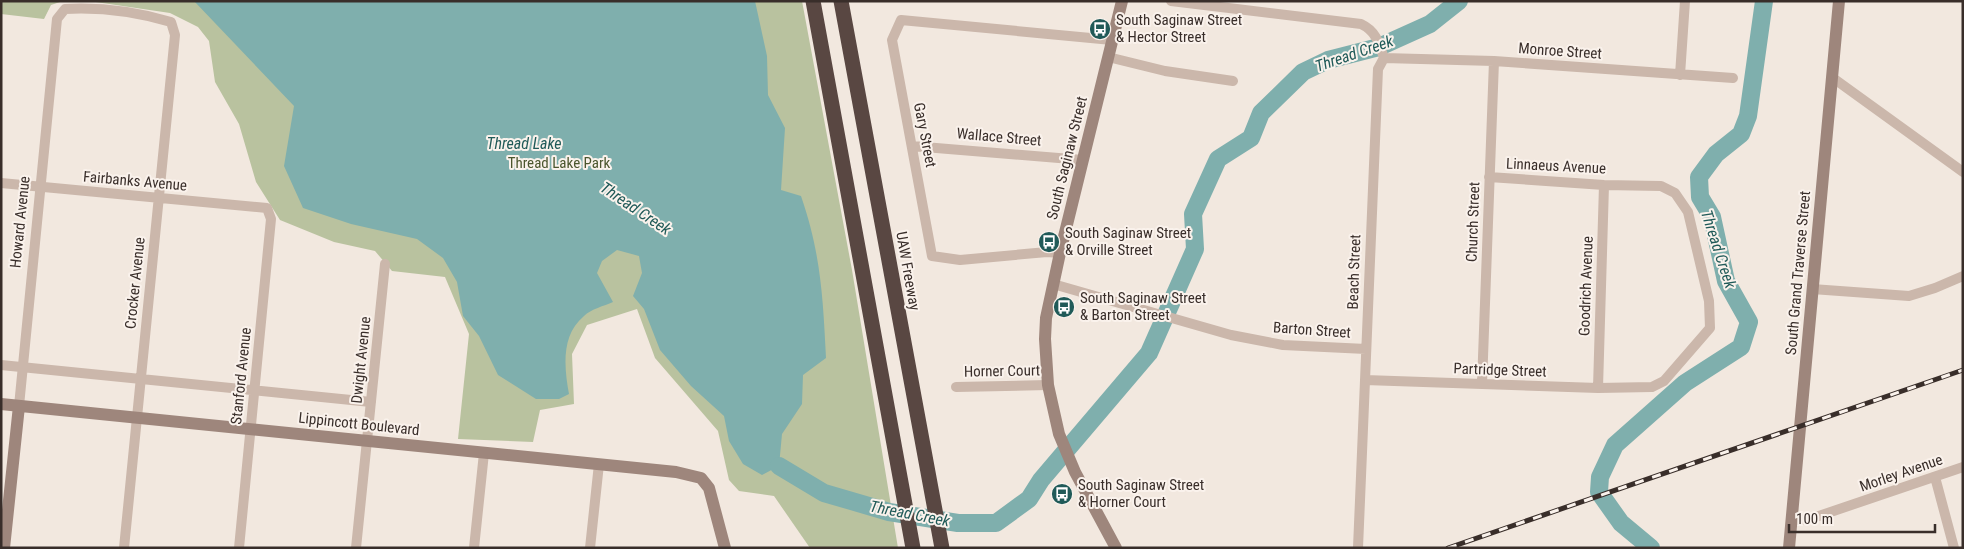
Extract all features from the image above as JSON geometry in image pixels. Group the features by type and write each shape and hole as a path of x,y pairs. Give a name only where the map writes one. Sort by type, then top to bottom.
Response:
{"highway":[{"path":"813,1 914,548"},
{"name":"UAW Freeway","path":"841,1 942,548"}],"main road":[{"name":"South Saginaw Street","path":"1116,548 1075,472 1059,434 1048,385 1044,338 1046,318 1060,253 1122,1"},
{"name":"South Grand Traverse Street","path":"1789,548 1839,1"},
{"name":"Lippincott Boulevard","path":"1,404 676,472 701,478 709,488 725,548"},
{"name":"Howard Avenue","path":"4,548 19,406"}],"street":[{"path":"1171,1 1361,24 1369,28 1378,38 1384,58"},
{"path":"1680,75 1684,1"},
{"name":"Crocker Avenue","path":"57,19 65,9 93,8 150,16 171,22 174,35 124,548"},
{"name":"Howard Avenue","path":"19,406 57,19"},
{"name":"Gary Street","path":"1060,253 1047,252 960,260 932,256 892,40 901,20 1112,40"},
{"path":"1108,57 1166,71 1233,80"},
{"name":"Monroe Street","path":"1384,58 1494,61 1733,78"},
{"name":"Beach Street","path":"1358,548 1378,69 1384,58"},
{"name":"Church Street","path":"1482,384 1494,61"},
{"path":"1833,78 1963,172"},
{"name":"Wallace Street","path":"912,146 1083,160"},
{"name":"Linnaeus Avenue","path":"1489,177 1604,185 1661,186 1675,193 1681,200 1688,212 1712,319 1710,328 1694,350 1664,381 1652,387 1634,388"},
{"name":"Fairbanks Avenue","path":"1,183 266,208"},
{"name":"Goodrich Avenue","path":"1598,388 1604,185"},
{"name":"Stanford Avenue","path":"239,548 256,390 271,219 266,208"},
{"name":"Dwight Avenue","path":"356,548 385,264"},
{"path":"1812,289 1909,296 1935,288 1963,276"},
{"name":"Barton Street","path":"1053,284 1232,335 1283,345 1366,349"},
{"name":"Lippincott Boulevard","path":"1,365 371,402"},
{"name":"Partridge Street","path":"1366,380 1634,388"},
{"name":"Horner Court","path":"956,387 1048,385"},
{"path":"474,548 484,453"},
{"path":"590,548 599,464"},
{"name":"Morley Avenue","path":"1791,520 1810,519 1963,467"},
{"path":"1935,477 1954,548"}],"green space":[{"path":"1,1 63,1 51,5 44,19 1,14"},
{"name":"Thread Lake","path":"89,1 802,1 852,270 898,548 810,548 774,496 739,491 729,480 718,431 655,358 637,309 587,325 572,354 574,404 540,410 533,442 458,439 469,334 445,277 392,271 375,251 334,242 280,220 256,182 239,124 215,82 209,41 198,27 170,13"}],"water":[{"name":"Thread Lake","path":"194,1 755,1 767,56 768,95 785,128 781,190 801,196 808,217 820,276 825,336 826,358 803,375 802,404 782,434 779,466 762,475 743,464 729,441 724,416 691,386 660,350 644,309 633,296 642,273 639,256 617,250 602,261 597,273 613,302 587,314 571,332 565,362 569,394 559,399 536,399 498,375 479,336 463,316 457,282 443,258 417,239 351,224 303,208 284,166 294,106"}],"waterway":[{"name":"Thread Creek","path":"779,466 824,493 889,512 958,523 996,523 1029,499 1041,480 1149,353 1195,249 1193,214 1218,159 1251,138 1261,113 1303,72 1328,60 1379,47 1430,24 1459,1"},
{"name":"Thread Creek","path":"1651,548 1621,523 1599,492 1600,477 1615,445 1685,383 1741,347 1749,322 1726,281 1712,217 1700,197 1699,177 1716,154 1741,134 1748,116 1764,1"}],"railway":[{"path":"1448,548 1963,370"}],"place":[{"name":"South Saginaw Street & Hector Street","path":"1100,29"},
{"name":"South Saginaw Street & Orville Street","path":"1049,242"},
{"name":"South Saginaw Street & Barton Street","path":"1064,307"},
{"name":"South Saginaw Street & Horner Court","path":"1062,494"}],"park label":[{"name":"Thread Lake Park","path":"559,163"}]}
